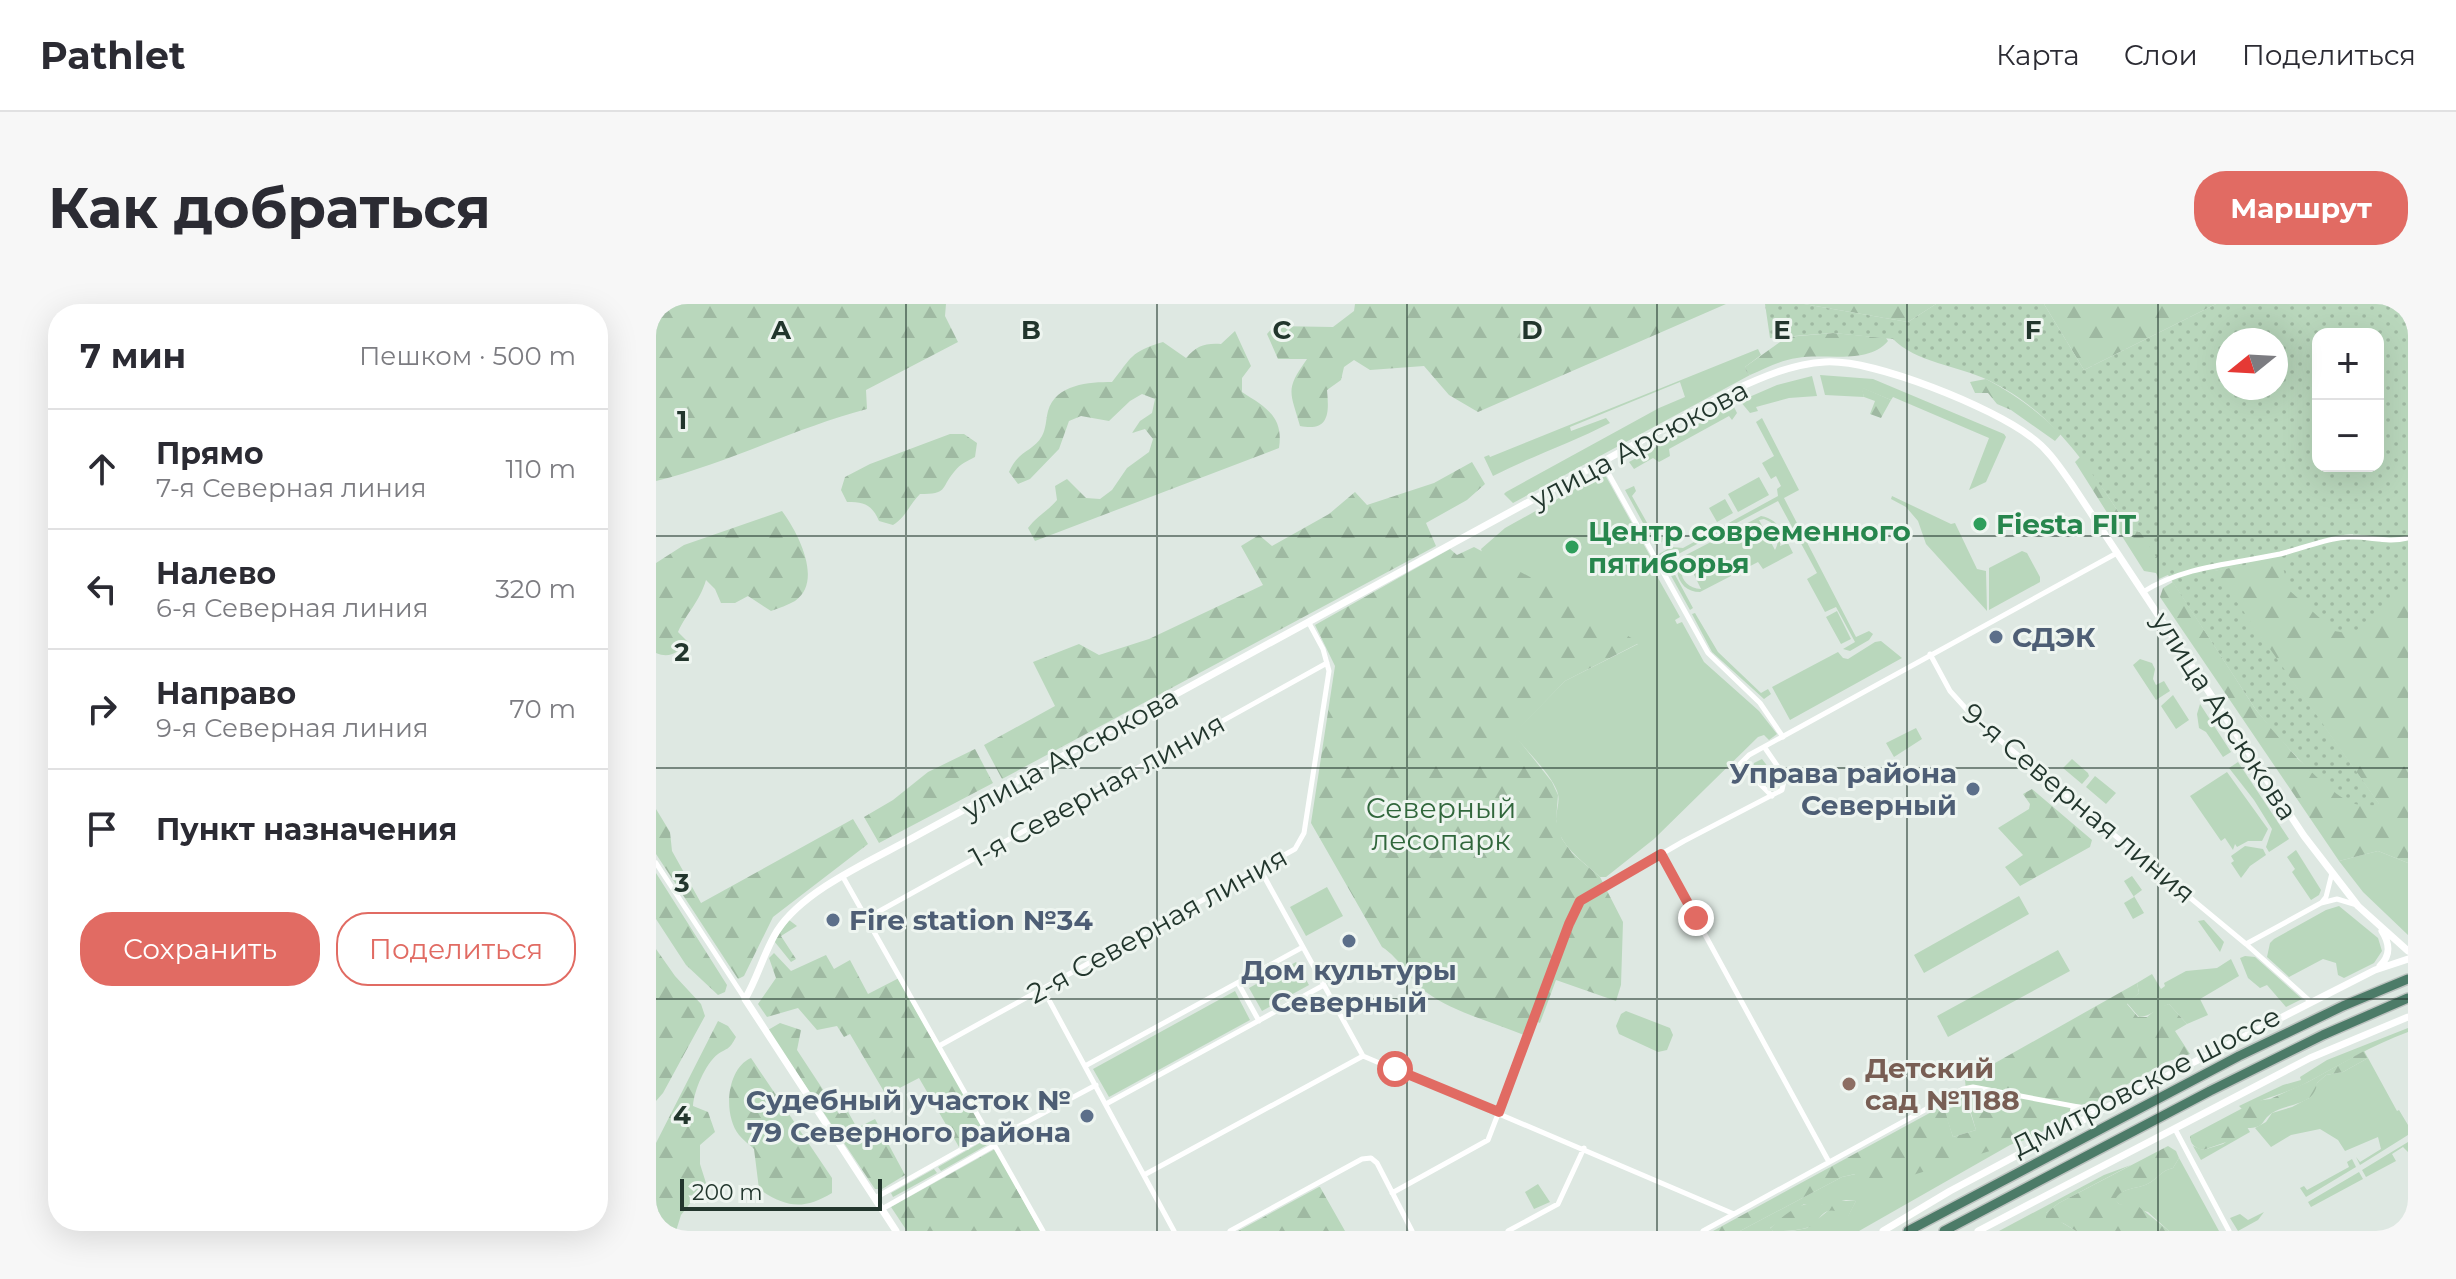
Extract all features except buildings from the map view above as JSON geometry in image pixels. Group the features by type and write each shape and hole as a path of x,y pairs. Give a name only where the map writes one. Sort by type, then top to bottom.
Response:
{"highway":[{"name":"Дмитровское шоссе","path":"1908,1231 2202,1076 2329,1012 2408,979"},
{"name":"Дмитровское шоссе","path":"1944,1231 2210,1091 2408,998"}],"street":[{"name":"улица Арсюкова","path":"745,999 778,929 792,913 843,877 1732,391 1774,372 1813,363 1865,365 1886,370 1978,408 2023,431 2042,446 2061,468 2286,810 2358,906 2408,951"},
{"path":"1602,462 1708,653 1760,703 1783,737"},
{"path":"2143,592 2178,574 2351,536 2388,541 2408,538"},
{"path":"1772,796 1740,764 1749,755 2117,553"},
{"name":"2-я Северная линия","path":"939,1046 1295,849 1304,833 1329,671 1309,623"},
{"name":"9-я Северная линия","path":"1930,654 1950,691 1978,722 2246,944 2311,1002"},
{"name":"1-я Северная линия","path":"867,918 1327,663"},
{"path":"1392,1193 1488,1140 1580,901 1783,789 1785,782 1765,748"},
{"path":"1661,854 1829,1162"},
{"path":"656,863 896,1231"},
{"path":"1260,869 1363,1056 1734,1214"},
{"path":"2321,903 2326,897 2332,873"},
{"path":"843,877 1043,1231"},
{"path":"2246,944 2321,903 2337,899 2358,906"},
{"path":"2375,970 2386,960 2389,951 2379,926"},
{"path":"1085,1066 1303,947"},
{"path":"1883,1231 2064,1130 2311,1002 2375,970 2408,959"},
{"path":"1238,983 1259,1021"},
{"path":"1106,1104 1324,985"},
{"path":"1043,989 1174,1231"},
{"path":"1978,1231 2310,1058 2407,1017"},
{"path":"1144,1175 1363,1056"},
{"path":"875,1198 1096,1085"},
{"path":"1703,1231 1963,1089 1973,1087 2089,1109 2107,1108"},
{"path":"2064,1130 2072,1118 2073,1106"},
{"path":"2175,1129 2229,1231"},
{"path":"882,1209 992,1140"},
{"path":"1508,1231 1558,1204 1584,1148"},
{"path":"1230,1231 1362,1159 1371,1158 1377,1163 1412,1231"}],"green space":[{"path":"656,304 946,304 945,316 958,342 866,390 867,409 656,481"},
{"path":"1355,304 1726,304 1478,412 1449,395 1424,366 1370,370 1354,360 1344,367 1341,380 1327,390 1327,413 1322,423 1300,426 1292,385 1307,359 1278,359 1267,334 1274,326 1333,327 1354,311"},
{"path":"1765,304 1804,304 1908,322 1936,304 2044,304 2084,370 2216,304 2408,304 2408,581 2353,634 2334,631 2290,591 2280,558 2215,571 2380,805 2358,805 2343,798 2316,777 2276,734 2256,710 2140,532 2130,529 2069,444 2033,408 1988,380 1913,353 1893,339 1833,333 1770,338"},
{"path":"1804,304 1936,304 1908,322"},
{"path":"2044,304 2216,304 2084,370"},
{"path":"1235,331 1251,366 1242,378 1242,392 1276,420 1279,448 1035,541 1028,528 1057,500 1055,486 1067,479 1086,498 1100,499 1112,490 1127,468 1149,452 1153,439 1145,429 1132,433 1140,421 1152,413 1155,399 1142,394 1109,421 1081,416 1069,421 1059,449 1030,479 1018,484 1009,472 1017,459 1042,436 1048,411 1058,395 1074,386 1112,382 1133,356 1163,342 1186,358 1201,346 1221,344"},
{"path":"1833,333 1886,338 1888,341 1858,356 1797,358 1750,375 1746,371 1745,367 1787,337"},
{"path":"1758,349 1761,355 1745,367 1750,375 1513,503 1504,494 1506,492 1659,408 1685,397 1680,382 1570,427 1571,431 1606,418 1610,423 1493,476 1484,457 1490,457"},
{"path":"1820,375 1873,379 2004,434 2006,437 1986,482 1969,490 1989,438 1893,397 1891,400 1862,388 1864,397 1825,395"},
{"path":"1812,376 1817,396 1789,398 1756,407 1758,411 1750,413 1740,401 1777,385"},
{"path":"1986,379 2025,404 2061,434 2055,441 2011,410 1997,404 1988,393 1975,393 1970,382"},
{"path":"1861,387 1891,400 1881,418 1870,414 1875,401 1864,397"},
{"path":"1733,405 1737,413 1732,420 1729,416 1669,449 1670,456 1659,462 1653,458 1634,469 1629,462"},
{"path":"1762,418 1799,490 1784,498 1856,637 1869,631 1873,634 1869,640 1850,651 1843,649 1855,642 1836,607 1825,612 1807,579 1817,573 1778,501 1667,560 1693,608 1690,610 1659,554 1671,547 1683,548 1778,496 1777,489 1781,486 1776,476 1771,479 1762,463 1774,456 1756,422"},
{"path":"950,434 964,434 977,443 975,457 959,467 939,492 920,494 893,525 879,521 867,506 847,502 841,490 845,477 870,464"},
{"path":"2081,456 2130,529 2194,563 2159,579 2156,573 2144,571 2075,462"},
{"path":"1472,462 1485,484 1467,500 1426,523 1436,546 1002,779 984,745 1055,706 1033,662 1079,644 1099,655 1149,639 1263,585 1241,546 1259,535 1272,546 1329,514 1355,492 1367,505 1434,483"},
{"path":"1604,473 1654,563 1658,578 1680,617 1675,620 1677,624 1682,622 1704,662 1759,711 1777,734 1769,740 1764,735 1758,737 1654,839 1606,877 1600,877 1572,852 1561,837 1556,819 1558,797 1555,787 1513,734 1565,681 1638,644 1481,549 1505,528"},
{"path":"1759,477 1769,495 1738,512 1728,494"},
{"path":"1634,486 1636,491 1632,496 1650,528 1657,527 1663,538 1655,545 1625,490"},
{"path":"1892,496 1951,524 1955,523 1977,569 1986,571 1987,611 1926,544 1918,521 1906,507 1891,499"},
{"path":"1725,499 1733,513 1717,522 1709,508"},
{"path":"782,511 805,556 808,569 803,592 795,601 771,611 748,596 735,603 721,603 715,589 706,580 678,632 688,642 674,654 656,653 656,563 684,545"},
{"path":"1761,516 1775,523 1780,530 1780,546 1788,543 1793,553 1763,569 1758,562 1700,592 1688,589 1680,580 1677,571 1682,557","holes":["1759,520 1773,524 1777,531 1775,550","1686,558 1701,589 1690,586 1683,579 1681,569"]},
{"path":"2408,542 2408,863 2378,851 2339,861 2160,597 2163,588 2173,582 2256,710 2298,759 2344,798 2356,804 2379,804 2214,571 2280,557"},
{"name":"Северный лесопарк","path":"1474,547 1571,599 1639,643 1565,681 1514,734 1552,782 1558,795 1556,820 1562,839 1572,853 1600,877 1623,922 1621,985 1616,1001 1556,980 1540,1023 1530,1019 1524,1035 1460,1011 1420,987 1382,947 1311,823 1335,666 1315,625 1450,549 1457,555"},
{"path":"2022,551 2027,553 2040,582 1989,610 1989,568"},
{"path":"1837,611 1851,639 1841,644 1826,617"},
{"path":"1695,613 1718,652 1761,693 1768,689 1771,694 1764,699 1712,652 1692,614"},
{"path":"1881,641 1902,658 1790,720 1772,687 1838,652 1848,659"},
{"path":"2140,659 2152,663 2156,685 2164,681 2170,691 2156,700 2133,665"},
{"path":"2173,695 2189,720 2176,729 2161,706"},
{"path":"2200,704 2231,752 2223,757 2206,732 2199,728 2197,714"},
{"path":"1916,728 1922,739 1894,757 1886,743"},
{"path":"975,749 993,783 879,843 864,817 893,800 928,772"},
{"path":"1762,759 1778,780 1773,788 1767,786 1753,769 1754,763"},
{"path":"2072,759 2088,773 2082,784 2063,768"},
{"path":"2238,762 2289,839 2269,852 2266,847 2272,829 2229,768"},
{"path":"2227,772 2268,829 2262,841 2248,841 2237,847 2235,844 2233,850 2225,838 2221,841 2190,796"},
{"path":"2095,776 2116,793 2106,804 2086,787"},
{"path":"2032,789 2092,840 2090,847 2020,886 2005,867 2023,855 1998,828 2029,809 2030,804 2023,794"},
{"path":"656,809 670,832 672,851 701,903 853,819 868,844 773,917 744,976 738,979 656,854"},
{"path":"2245,846 2263,849 2266,855 2250,866 2241,878 2231,863 2234,861 2231,856"},
{"path":"2296,850 2321,890 2311,900 2292,872 2295,869 2287,857"},
{"path":"2378,851 2408,863 2408,935 2363,892 2339,861"},
{"path":"656,873 727,985 725,992 718,995 686,965 656,919"},
{"path":"2132,876 2142,890 2134,896 2144,913 2133,919 2124,903 2134,897 2124,881"},
{"path":"1327,887 1343,916 1306,936 1290,907"},
{"path":"2019,896 2029,914 1924,973 1914,955"},
{"path":"2339,906 2378,938 2382,951 2374,963 2344,978 2338,975 2336,963 2323,959 2289,977 2267,957 2274,939"},
{"path":"789,920 797,926 781,936 796,959 791,962 774,941"},
{"path":"2204,920 2224,942 2220,952 2198,921"},
{"path":"656,949 701,1004 705,1016 656,1101"},
{"path":"2058,950 2070,971 1948,1037 1937,1016"},
{"path":"774,953 791,971 826,955 834,969 850,960 868,994 899,978 986,1133 959,1147 919,1078 886,1095 850,1034 844,1037 837,1026 817,1030 798,1008 767,1017 758,1004 776,978 769,958"},
{"path":"2255,957 2302,999 2286,1007 2267,985 2260,988 2248,978 2240,958"},
{"path":"2231,959 2239,976 2200,999 2208,1015 2187,1024 2169,1004 2139,1017 2127,1003 2139,993 2137,983 2152,974 2161,989 2164,983 2186,971 2217,968"},
{"path":"1296,962 1309,985 1262,1011 1249,988"},
{"path":"2137,983 2139,993 2127,1004 2138,1017 2147,1017 2159,1007 2169,1004 2187,1024 2175,1031 2190,1054 2166,1062 2091,1105 2072,1104 2068,1119 2025,1140 1865,1190 1857,1182 1855,1174 1842,1177 1740,1231 1713,1231 1948,1103 1950,1109 1945,1111 1953,1137 1976,1130 1968,1103 1958,1106 1955,1099 1966,1090 1965,1080"},
{"path":"1235,991 1250,1020 1109,1097 1093,1069"},
{"path":"1626,1011 1670,1028 1673,1035 1667,1050 1658,1052 1619,1034 1616,1026 1621,1014"},
{"path":"718,1021 728,1026 736,1037 709,1064 694,1100 693,1106 708,1112 715,1132 700,1145 700,1164 706,1183 681,1215 676,1231 656,1231 656,1143"},
{"path":"780,1023 801,1030 797,1050 839,1114 847,1110 857,1128 875,1119 905,1175 882,1189 875,1189 768,1030"},
{"path":"2408,1028 2408,1032 2298,1087 2242,1109 2239,1106 2301,1080 2300,1077 2327,1060"},
{"path":"2364,1051 2368,1058 2343,1072 2326,1075 2306,1100 2272,1113 2260,1125 2247,1128 2232,1140 2203,1150 2192,1143 2190,1136 2256,1101 2270,1099 2308,1082"},
{"path":"751,1058 832,1178 832,1193 813,1202 795,1204 778,1200 759,1189 754,1149 734,1126 729,1105 736,1072"},
{"path":"2368,1058 2408,1125 2408,1135 2360,1165 2356,1157 2360,1162 2381,1149 2378,1137 2345,1151 2338,1140 2320,1129 2291,1135 2271,1147 2255,1128 2266,1122 2272,1113 2309,1098 2317,1083 2326,1075 2343,1072"},
{"path":"1967,1103 1976,1130 1953,1137 1944,1110"},
{"path":"2247,1127 2250,1132 2201,1160 2193,1146 2203,1150 2223,1144"},
{"path":"985,1140 987,1145 941,1171 938,1167"},
{"path":"2017,1141 1859,1231 1792,1231 1807,1228 1829,1210 1839,1210 1848,1216 1856,1201 1846,1200 1823,1205 1804,1204 1770,1228 1773,1231 1740,1231 1842,1177 1856,1174 1865,1189"},
{"path":"2408,1142 2408,1152 2403,1147 2392,1154 2396,1161 2366,1177 2362,1170"},
{"path":"2168,1146 2176,1151 2179,1158 2173,1168 2146,1184 2122,1192 2115,1200 2119,1204 2138,1206 2169,1231 2076,1231 2063,1223 2046,1220 2046,1213 2059,1203"},
{"path":"995,1149 1040,1231 907,1231 891,1207"},
{"path":"2179,1158 2219,1231 2169,1231 2148,1212 2114,1200 2121,1192 2146,1184 2173,1168"},
{"path":"2352,1159 2356,1167 2306,1197 2300,1188 2304,1186 2307,1190 2349,1167 2347,1162"},
{"path":"2131,1165 2046,1213 2076,1231 1999,1231 2104,1175"},
{"path":"934,1169 937,1173 893,1197 891,1193"},
{"path":"2359,1172 2363,1179 2311,1207 2308,1202"},
{"path":"1538,1184 1550,1202 1534,1209 1525,1192"},
{"path":"1319,1187 1345,1231 1238,1231"},
{"path":"1829,1194 1836,1201 1856,1201 1848,1217 1830,1211 1822,1214 1816,1224 1805,1228 1770,1229 1801,1206 1823,1205 1821,1197"},
{"path":"2264,1212 2258,1220 2238,1231 2230,1218 2240,1214 2248,1220"}],"place":[{"name":"Fiesta FIT","path":"1980,524"},
{"name":"Центр современного пятиборья","path":"1572,547"},
{"name":"СДЭК","path":"1996,637"},
{"name":"Управа района Северный","path":"1973,789"},
{"name":"Fire station №34","path":"833,920"},
{"name":"Дом культуры Северный","path":"1349,941"},
{"name":"Детский сад №1188","path":"1849,1084"},
{"name":"Судебный участок № 79 Северного района","path":"1087,1116"}],"route":[{"path":"1395,1069 1499,1112 1580,901 1661,854 1696,918"}]}
